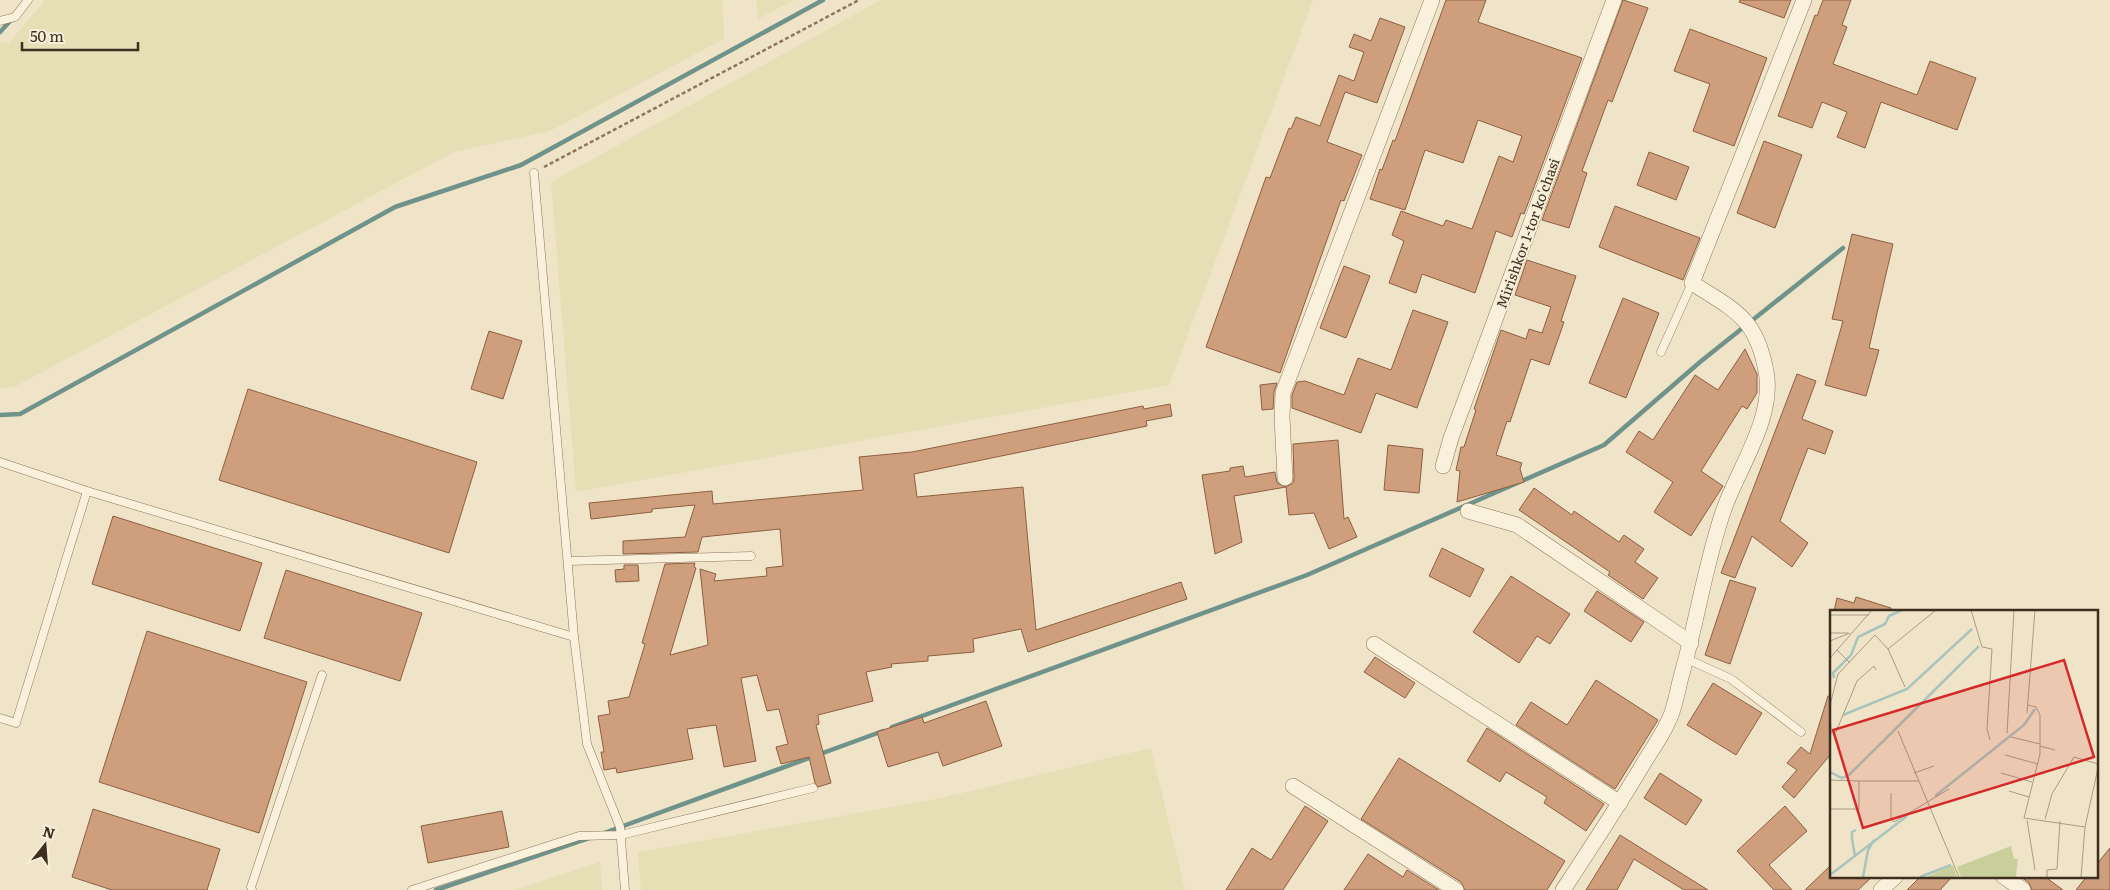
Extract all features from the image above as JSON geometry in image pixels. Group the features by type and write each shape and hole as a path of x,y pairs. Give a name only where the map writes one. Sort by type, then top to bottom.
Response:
{"street":[{"path":"1285,478 1282,417 1283,392 1432,0"},
{"name":"Mirishkor 1-tor ko'chasi","path":"1444,466 1450,438 1614,0"},
{"path":"1563,890 1620,803 1668,723 1691,643 1700,591 1724,509 1760,424 1768,397 1767,372 1759,344 1749,324 1739,314 1692,282 1804,0"},
{"path":"1468,511 1517,525 1691,643"},
{"path":"1374,644 1620,803"},
{"path":"1293,786 1456,890"},
{"path":"1881,890 1894,878"},
{"path":"2007,878 2023,890"}],"lane":[{"path":"0,21 15,17 28,0"},
{"path":"534,172 574,637 587,744 620,827 625,890"},
{"path":"1661,352 1692,282"},
{"path":"0,462 87,491 574,637"},
{"path":"0,718 16,723 87,491"},
{"path":"568,561 751,556"},
{"path":"1687,659 1731,679 1801,732"},
{"path":"252,890 251,887 322,675"},
{"path":"412,890 579,836 621,835 813,788"}],"path":[{"path":"534,172 859,0"}],"shaded area":[{"path":"45,0 723,0 724,39 550,131 454,152 16,386 0,389 0,42 9,43"},
{"path":"756,0 794,0 758,19"},
{"path":"881,0 1313,0 1169,385 576,492 551,182"},
{"path":"1151,748 1185,890 641,890 638,852 937,799"},
{"path":"600,862 602,890 515,890"}],"building":[{"path":"1446,0 1486,0 1478,22 1582,58 1524,214 1521,213 1512,237 1496,231 1475,293 1422,274 1416,293 1389,283 1404,241 1392,235 1401,211 1443,226 1446,220 1472,229 1499,156 1513,162 1522,136 1478,120 1463,163 1425,150 1405,210 1370,199 1380,169 1382,170 1393,140 1395,141"},
{"path":"1623,0 1648,8 1612,102 1608,100 1582,171 1587,173 1569,228 1542,220"},
{"path":"1740,0 1791,0 1784,18 1739,2"},
{"path":"1823,0 1851,0 1842,25 1847,27 1833,64 1917,95 1930,61 1976,78 1957,130 1881,102 1865,148 1837,137 1847,112 1822,102 1812,128 1778,116 1815,15 1817,16"},
{"path":"1380,18 1405,27 1377,103 1345,92 1327,142 1362,155 1344,201 1341,200 1280,373 1206,347 1266,177 1270,178 1289,128 1291,129 1296,117 1320,126 1339,75 1354,81 1364,52 1349,47 1354,34 1371,41"},
{"path":"1690,29 1767,58 1734,146 1693,131 1710,84 1674,71"},
{"path":"1764,141 1802,155 1775,228 1737,213"},
{"path":"1649,152 1689,167 1676,200 1637,185"},
{"path":"1615,206 1700,238 1683,280 1599,247"},
{"path":"1852,234 1893,244 1869,348 1879,350 1866,396 1825,385 1843,321 1832,319"},
{"path":"1527,260 1576,276 1561,321 1564,322 1549,365 1531,359 1510,422 1507,421 1496,455 1522,463 1520,469 1524,482 1457,502 1460,471 1456,470 1461,447 1464,447 1476,410 1474,409 1501,330 1526,339 1529,329 1542,333 1551,307 1515,295"},
{"path":"1344,266 1370,276 1346,338 1320,328"},
{"path":"1623,298 1659,313 1626,398 1589,383"},
{"path":"1413,310 1448,322 1417,408 1376,393 1361,433 1292,408 1292,395 1297,382 1305,381 1344,395 1358,358 1391,370"},
{"path":"489,331 522,341 503,399 471,389"},
{"path":"1745,349 1757,374 1757,393 1747,409 1742,406 1701,471 1723,486 1691,536 1654,512 1673,482 1626,452 1639,431 1653,440 1695,375 1718,390"},
{"path":"1797,374 1816,381 1802,419 1833,431 1825,454 1808,448 1780,521 1808,543 1792,567 1752,536 1735,578 1721,573"},
{"path":"1277,383 1274,392 1273,409 1262,410 1260,385"},
{"path":"248,389 477,462 449,553 219,480"},
{"path":"1170,404 1172,416 1146,421 1147,426 914,474 917,497 1023,487 1036,630 1181,582 1187,599 1028,652 1021,629 973,639 974,652 928,656 928,661 891,664 892,667 866,672 873,701 818,715 819,724 816,725 831,783 818,787 815,783 809,757 781,764 776,747 788,744 779,709 767,711 757,675 741,678 756,761 724,767 716,725 687,729 693,759 617,773 616,768 604,770 601,752 604,752 598,716 610,714 608,701 629,697 645,644 642,643 665,564 695,563 694,567 696,568 670,655 708,645 700,569 716,574 714,581 767,576 766,568 783,566 780,529 702,537 698,552 623,554 623,541 685,537 695,505 652,509 652,512 591,519 589,503 712,491 713,504 863,490 859,457 912,452 1143,406 1144,409"},
{"path":"1338,440 1344,519 1348,517 1357,537 1329,549 1314,513 1289,515 1286,487 1293,483 1294,478 1293,444"},
{"path":"1388,445 1423,449 1419,493 1384,490"},
{"path":"1243,466 1245,477 1275,472 1277,483 1286,487 1234,496 1242,542 1215,554 1202,475 1230,471 1230,468"},
{"path":"1534,488 1572,515 1574,511 1619,542 1624,535 1644,549 1635,562 1658,578 1643,599 1608,575 1610,572 1519,510"},
{"path":"113,516 262,563 240,631 92,584"},
{"path":"1442,548 1484,569 1470,597 1429,576"},
{"path":"624,565 638,565 639,581 616,582 615,570 624,569"},
{"path":"286,570 422,613 400,681 264,638"},
{"path":"1511,576 1570,614 1550,644 1537,636 1519,663 1473,632"},
{"path":"1730,580 1756,588 1730,664 1705,655"},
{"path":"1597,591 1644,622 1631,642 1584,611"},
{"path":"1856,597 1891,608 1891,610 1834,610 1837,598 1854,603"},
{"path":"147,631 307,682 259,833 99,782"},
{"path":"1375,657 1415,683 1405,698 1364,672"},
{"path":"1596,680 1658,720 1615,789 1516,725 1531,702 1567,725"},
{"path":"1713,683 1762,713 1736,755 1687,725"},
{"path":"1828,696 1830,696 1830,755 1794,798 1782,787 1797,770 1787,763 1801,747 1810,754"},
{"path":"986,701 1002,746 943,766 938,752 888,767 877,732 922,717 924,723"},
{"path":"1487,728 1604,804 1586,831 1544,803 1547,797 1506,772 1500,782 1467,761"},
{"path":"1399,758 1565,861 1547,890 1465,890 1461,882 1361,819"},
{"path":"1660,773 1702,800 1686,825 1644,798"},
{"path":"1305,806 1328,821 1283,890 1226,890 1252,848 1271,860"},
{"path":"1785,806 1807,831 1769,865 1792,890 1774,890 1737,851"},
{"path":"93,809 220,849 207,890 112,890 72,877"},
{"path":"502,811 509,847 428,863 421,826"},
{"path":"1620,835 1708,890 1684,890 1634,859 1617,890 1586,890"},
{"path":"2110,848 2110,890 2076,890 2085,878 2098,878 2098,863"},
{"path":"1368,854 1403,877 1407,870 1439,890 1344,890"},
{"path":"1830,866 1830,878 1871,878 1858,890 1805,890"},
{"path":"1919,878 1951,878 1940,890 1907,890"},
{"path":"2023,878 2047,878 2063,890 2032,890 2029,883"}],"waterway":[{"path":"0,415 20,414 395,207 521,165 823,0"},
{"path":"0,32 12,19"},
{"path":"892,727 1307,575 1604,445 1700,362 1843,248"},
{"path":"604,833 883,731"},
{"path":"436,890 589,838"}]}
